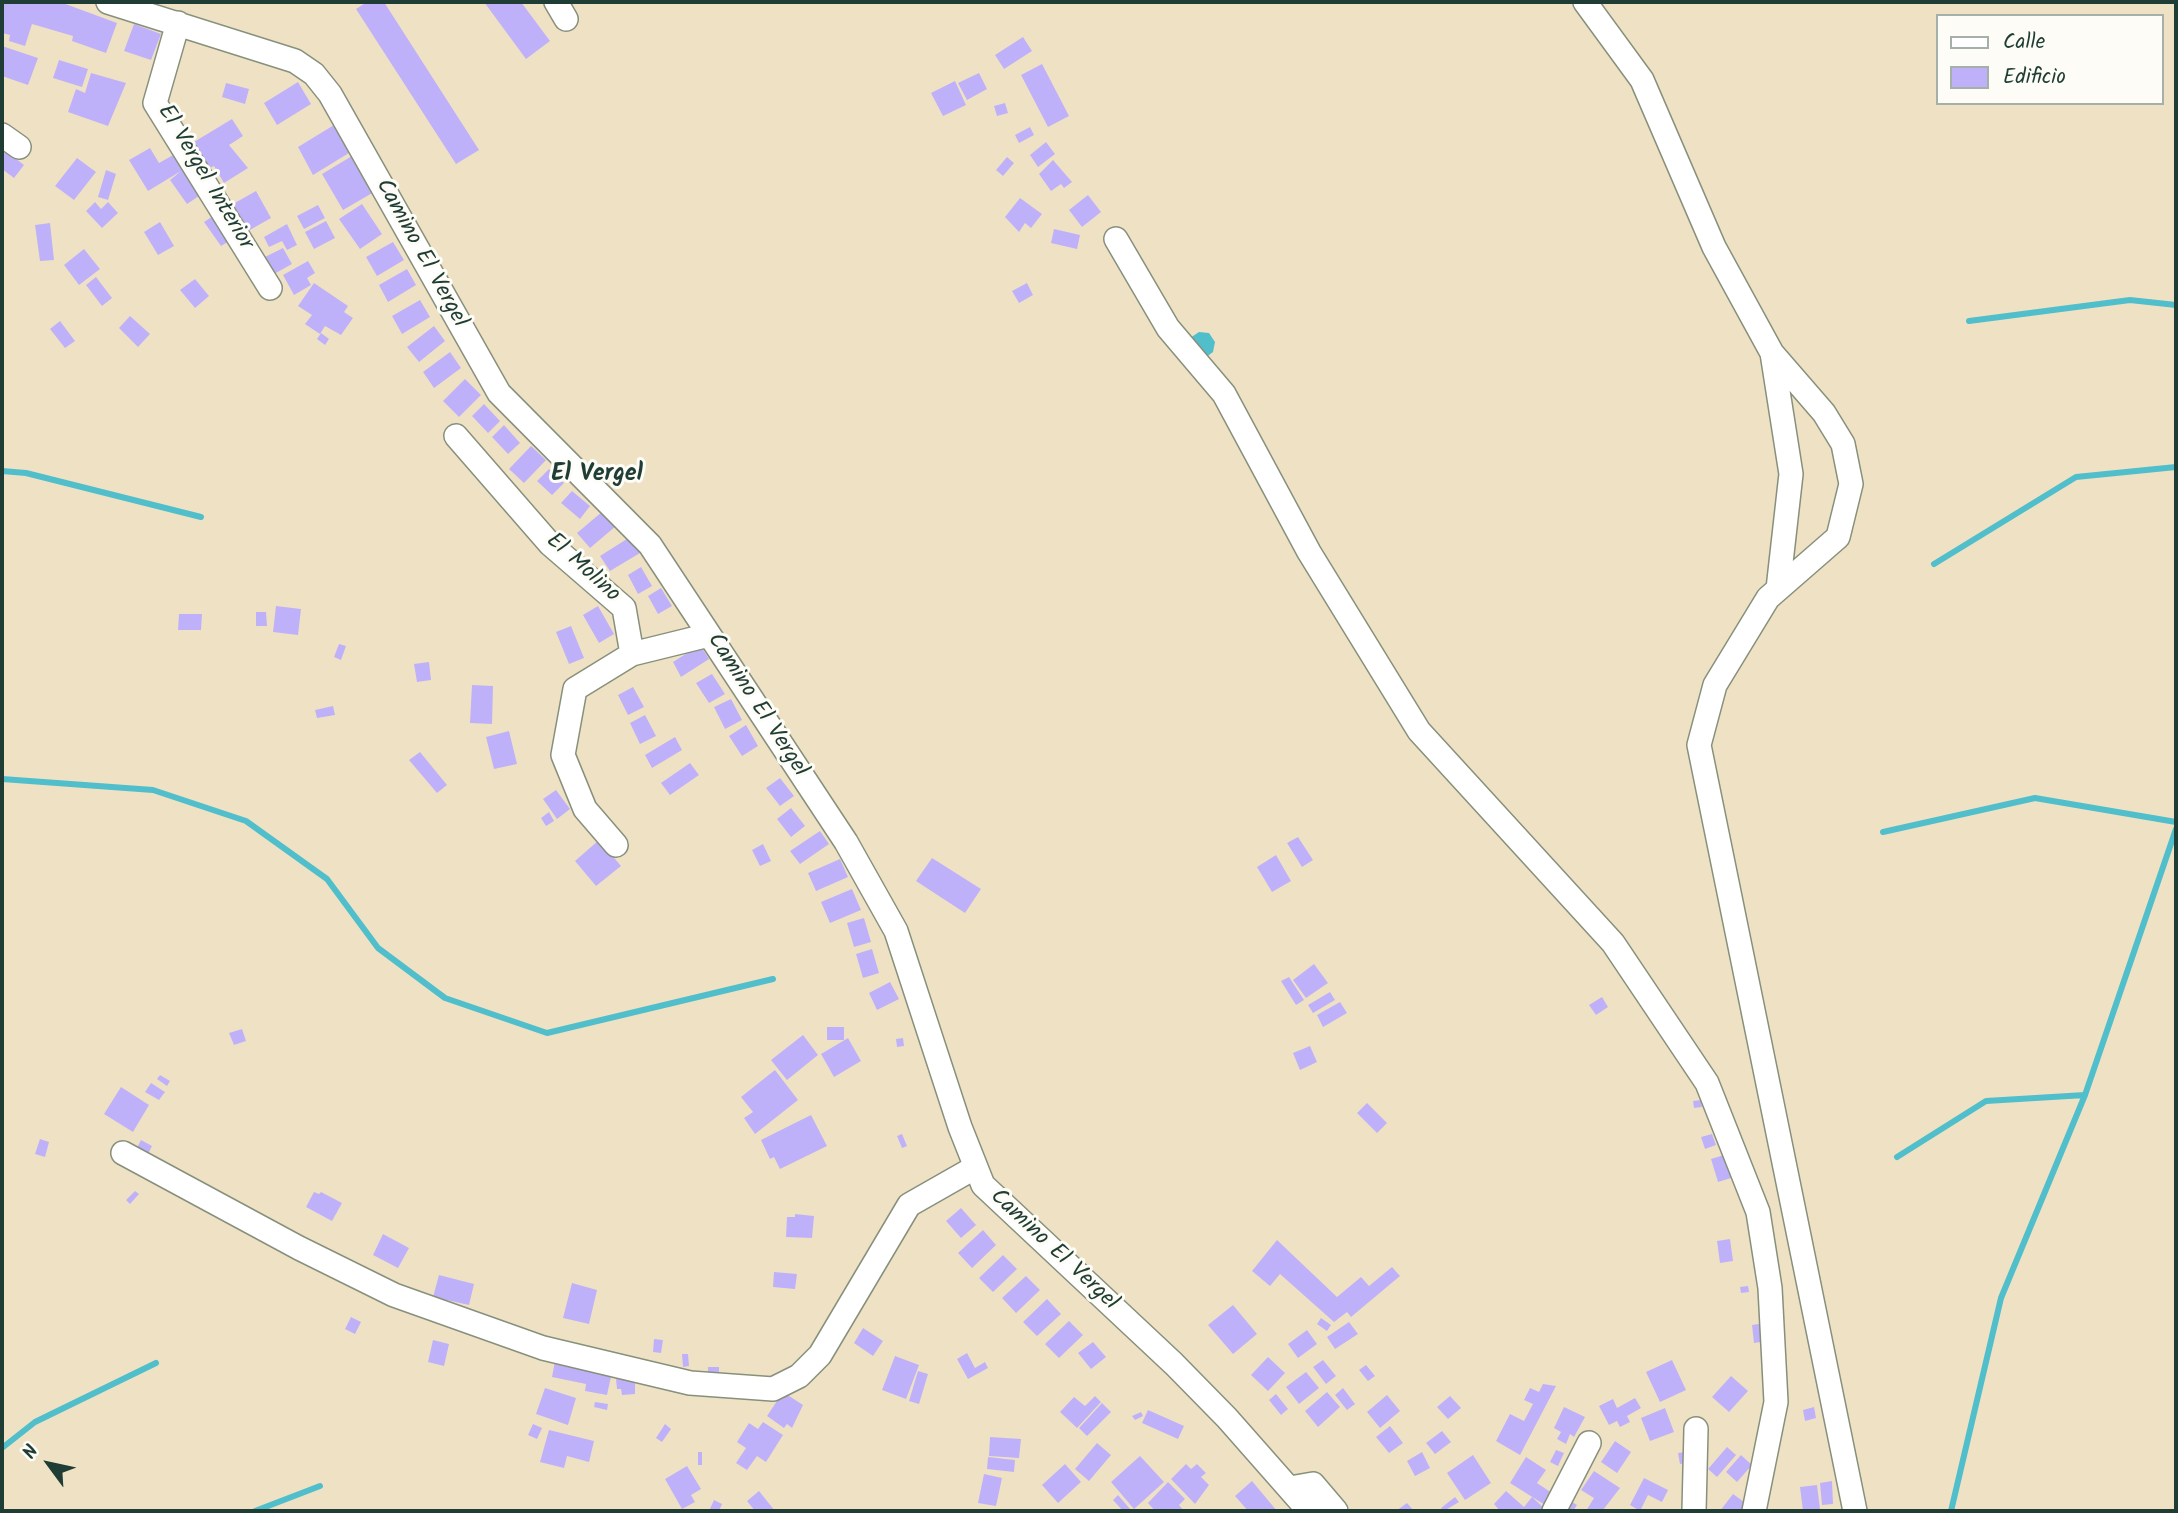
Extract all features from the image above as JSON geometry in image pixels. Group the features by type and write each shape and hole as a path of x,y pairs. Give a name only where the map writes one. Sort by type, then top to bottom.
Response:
{"street":[{"name":"Camino El Vergel","path":"108,2 295,61 314,74 330,94 499,393 650,545 846,842 896,931 974,1168 983,1185 997,1201 1174,1364 1309,1511"},
{"path":"1585,2 1642,80 1714,247 1772,353 1824,413 1843,444 1851,484 1838,537 1768,598 1715,685 1699,745 1855,1511"},
{"name":"El Vergel Interior","path":"178,23 155,103 270,288"},
{"path":"1116,239 1168,328 1224,394 1309,552 1419,731 1613,943 1707,1083 1758,1212 1770,1288 1776,1402 1754,1511"},
{"path":"1772,353 1791,474 1778,589"},
{"name":"El Molino","path":"456,436 550,544 624,608 632,654"},
{"path":"616,845 585,809 563,755 575,689 632,654 709,635"},
{"path":"123,1153 394,1295 542,1348 690,1383 773,1389 799,1376 820,1355 909,1205 974,1168"},
{"path":"1694,1511 1696,1429"},
{"path":"1554,1511 1589,1443"},
{"path":"1290,1488 1313,1485 1336,1511"}],"water":[{"path":"1199,332 1209,333 1215,342 1213,352 1205,358 1190,338"}],"building":[{"path":"2,2 60,2 117,23 106,53 72,41 73,36 32,24 25,46 9,41 10,35 2,33"},
{"path":"367,2 384,2 479,150 456,164 356,9"},
{"path":"484,2 521,2 550,41 526,59"},
{"path":"134,24 161,34 151,60 124,51"},
{"path":"1023,37 1032,51 1004,69 995,55"},
{"path":"2,46 38,58 28,85 2,76"},
{"path":"59,60 88,69 82,87 53,78"},
{"path":"1042,64 1069,116 1048,127 1021,75"},
{"path":"91,73 126,83 108,126 68,112 76,89 85,93"},
{"path":"979,73 987,89 967,100 958,83"},
{"path":"955,81 966,105 943,116 931,93"},
{"path":"298,82 311,104 277,125 264,103"},
{"path":"226,83 249,89 245,104 222,97"},
{"path":"1005,103 1008,113 997,116 994,106"},
{"path":"232,119 243,136 229,145 248,168 224,183 214,166 210,168 194,142"},
{"path":"334,125 349,153 313,175 298,147"},
{"path":"1030,127 1034,135 1019,143 1015,135"},
{"path":"1046,142 1055,154 1038,167 1030,155"},
{"path":"150,148 159,163 175,154 202,194 187,204 170,180 181,171 148,191 129,160"},
{"path":"6,151 24,165 14,178 2,169 2,157"},
{"path":"352,156 374,192 343,210 322,174"},
{"path":"1007,157 1014,163 1003,176 996,170"},
{"path":"77,158 96,172 74,200 55,186"},
{"path":"1053,160 1072,182 1064,188 1061,184 1051,191 1039,174"},
{"path":"106,170 116,174 108,200 98,197"},
{"path":"256,191 271,218 248,231 233,204"},
{"path":"1088,195 1101,212 1082,227 1069,210"},
{"path":"1020,198 1042,214 1031,228 1025,223 1019,232 1005,217"},
{"path":"95,202 101,209 108,202 118,213 102,228 86,211"},
{"path":"362,204 382,234 360,249 339,219"},
{"path":"318,205 325,218 304,229 297,216"},
{"path":"213,216 231,240 221,246 204,222"},
{"path":"326,221 335,238 314,249 305,232"},
{"path":"160,222 174,246 158,255 144,232"},
{"path":"50,223 54,260 40,261 35,225"},
{"path":"287,224 297,245 287,250 282,241 269,247 264,237"},
{"path":"1054,229 1080,235 1077,249 1051,243"},
{"path":"393,242 404,260 377,276 366,257"},
{"path":"283,248 292,264 274,274 265,257"},
{"path":"84,249 100,269 79,285 64,265"},
{"path":"308,261 315,273 307,278 311,285 294,295 283,275"},
{"path":"407,269 416,285 388,302 379,285"},
{"path":"96,277 112,298 102,306 86,285"},
{"path":"195,279 209,296 195,308 180,290"},
{"path":"314,283 348,306 344,312 353,318 341,335 325,326 320,334 305,324 312,315 298,306"},
{"path":"1027,283 1033,295 1019,303 1012,291"},
{"path":"420,300 430,317 402,334 392,316"},
{"path":"130,316 150,334 138,347 119,328"},
{"path":"60,321 75,341 65,348 50,329"},
{"path":"434,326 445,341 419,362 407,347"},
{"path":"321,333 329,339 325,345 317,339"},
{"path":"450,352 461,368 434,388 423,372"},
{"path":"465,379 481,395 459,417 443,401"},
{"path":"484,404 500,421 488,433 472,416"},
{"path":"504,425 520,443 508,454 492,437"},
{"path":"531,446 546,460 524,483 509,469"},
{"path":"549,469 564,483 552,495 537,481"},
{"path":"572,491 590,506 580,519 561,503"},
{"path":"603,511 616,526 590,548 577,533"},
{"path":"630,537 640,553 610,571 600,556"},
{"path":"641,567 652,586 638,594 628,575"},
{"path":"661,588 672,606 658,614 648,596"},
{"path":"276,606 301,609 298,635 273,632"},
{"path":"598,606 614,634 599,643 583,615"},
{"path":"256,612 266,612 267,626 256,626"},
{"path":"179,614 202,614 201,630 178,630"},
{"path":"571,626 584,658 569,664 556,632"},
{"path":"339,644 346,646 341,660 334,657"},
{"path":"700,645 709,659 681,677 673,662"},
{"path":"429,662 431,680 417,682 414,664"},
{"path":"712,674 725,694 709,703 696,683"},
{"path":"472,685 493,686 492,724 470,723"},
{"path":"633,687 644,707 628,715 618,695"},
{"path":"731,699 742,720 725,729 714,707"},
{"path":"333,706 335,715 317,718 315,710"},
{"path":"645,715 656,736 640,744 630,723"},
{"path":"746,725 758,746 742,756 729,736"},
{"path":"509,731 517,764 494,769 486,737"},
{"path":"675,737 682,750 652,768 645,755"},
{"path":"420,752 447,785 437,793 409,760"},
{"path":"690,763 699,775 670,795 661,783"},
{"path":"780,778 794,796 780,806 766,788"},
{"path":"556,790 570,809 557,819 543,799"},
{"path":"791,808 805,826 791,837 777,819"},
{"path":"549,812 554,821 546,826 541,818"},
{"path":"820,831 829,844 800,864 790,851"},
{"path":"1298,837 1313,860 1302,867 1287,843"},
{"path":"599,840 621,866 596,886 575,861"},
{"path":"763,844 771,861 760,866 752,850"},
{"path":"1276,855 1291,881 1272,892 1257,867"},
{"path":"932,858 981,889 965,913 916,881"},
{"path":"840,859 848,877 816,891 808,873"},
{"path":"852,889 861,910 830,923 821,902"},
{"path":"864,918 871,942 854,947 847,923"},
{"path":"872,949 879,973 863,978 856,954"},
{"path":"1314,964 1328,983 1306,998 1293,980"},
{"path":"1289,977 1304,1000 1296,1005 1281,981"},
{"path":"890,982 899,999 877,1010 869,993"},
{"path":"1330,992 1335,1000 1313,1013 1308,1005"},
{"path":"1602,997 1608,1007 1596,1015 1589,1005"},
{"path":"1340,1002 1347,1013 1323,1027 1317,1015"},
{"path":"827,1027 844,1027 844,1040 827,1040"},
{"path":"242,1029 246,1041 234,1045 229,1033"},
{"path":"803,1035 818,1055 787,1080 771,1060"},
{"path":"848,1038 861,1061 834,1077 821,1054"},
{"path":"903,1038 904,1046 897,1047 896,1039"},
{"path":"1310,1046 1317,1062 1300,1070 1293,1053"},
{"path":"775,1070 798,1100 755,1134 744,1118 753,1112 741,1097"},
{"path":"160,1075 170,1081 167,1086 157,1079"},
{"path":"151,1083 165,1092 159,1100 145,1092"},
{"path":"121,1087 149,1105 133,1132 104,1114"},
{"path":"1701,1100 1702,1107 1694,1108 1693,1101"},
{"path":"1367,1103 1387,1123 1377,1133 1357,1113"},
{"path":"811,1115 827,1146 780,1169 774,1157 770,1159 761,1140"},
{"path":"902,1134 907,1146 902,1148 897,1136"},
{"path":"1712,1134 1716,1145 1705,1149 1701,1137"},
{"path":"40,1139 49,1142 45,1157 35,1154"},
{"path":"141,1140 152,1146 148,1154 137,1148"},
{"path":"1724,1155 1731,1178 1718,1182 1711,1159"},
{"path":"135,1191 139,1194 130,1204 126,1200"},
{"path":"314,1192 321,1192 342,1203 332,1221 306,1207"},
{"path":"961,1208 976,1225 961,1238 946,1221"},
{"path":"795,1214 814,1216 812,1238 786,1237 787,1217 795,1217"},
{"path":"983,1230 996,1245 972,1268 958,1253"},
{"path":"383,1234 409,1248 398,1268 373,1255"},
{"path":"1730,1239 1733,1261 1720,1263 1717,1241"},
{"path":"1277,1240 1337,1297 1361,1277 1369,1286 1392,1267 1400,1276 1351,1317 1347,1312 1334,1322 1280,1274 1270,1286 1252,1271"},
{"path":"1003,1255 1017,1269 993,1292 979,1278"},
{"path":"774,1272 797,1274 795,1289 773,1287"},
{"path":"439,1275 474,1284 469,1305 433,1297"},
{"path":"1026,1276 1040,1290 1016,1313 1002,1298"},
{"path":"572,1283 597,1290 589,1324 563,1318"},
{"path":"1748,1286 1749,1292 1741,1293 1740,1287"},
{"path":"1047,1299 1061,1314 1037,1336 1023,1322"},
{"path":"1233,1305 1257,1334 1233,1354 1208,1325"},
{"path":"351,1317 361,1322 355,1334 345,1329"},
{"path":"1321,1318 1331,1325 1327,1331 1317,1324"},
{"path":"1069,1321 1083,1335 1059,1358 1045,1344"},
{"path":"1349,1322 1358,1334 1335,1349 1327,1337"},
{"path":"1765,1323 1767,1341 1754,1343 1752,1325"},
{"path":"863,1328 883,1341 873,1356 854,1343"},
{"path":"1307,1330 1317,1344 1298,1358 1288,1344"},
{"path":"654,1339 663,1340 661,1353 653,1352"},
{"path":"433,1340 449,1344 444,1366 428,1362"},
{"path":"1093,1342 1106,1357 1091,1369 1078,1353"},
{"path":"967,1353 975,1368 985,1362 988,1368 968,1379 957,1359"},
{"path":"682,1354 688,1354 689,1366 683,1367"},
{"path":"895,1356 919,1365 906,1399 882,1390"},
{"path":"1268,1357 1285,1373 1268,1391 1251,1375"},
{"path":"1323,1360 1336,1376 1326,1384 1313,1367"},
{"path":"1672,1360 1686,1390 1660,1402 1646,1372"},
{"path":"555,1361 612,1372 607,1395 585,1391 586,1384 552,1377"},
{"path":"1366,1365 1375,1376 1368,1381 1359,1370"},
{"path":"708,1367 719,1367 719,1375 708,1375"},
{"path":"918,1371 928,1374 919,1404 909,1401"},
{"path":"1306,1372 1319,1388 1299,1404 1286,1387"},
{"path":"1731,1376 1748,1391 1729,1412 1712,1397"},
{"path":"635,1378 635,1394 622,1395 621,1389 617,1389 616,1379"},
{"path":"1543,1384 1556,1386 1520,1455 1496,1441 1510,1414 1524,1421 1533,1404 1524,1400 1530,1388 1539,1392"},
{"path":"545,1388 576,1398 568,1425 536,1414"},
{"path":"1343,1388 1355,1404 1347,1410 1335,1395"},
{"path":"783,1392 803,1405 792,1428 787,1424 784,1428 767,1416"},
{"path":"1327,1392 1340,1407 1318,1427 1305,1411"},
{"path":"1276,1394 1288,1409 1281,1415 1269,1400"},
{"path":"1387,1395 1400,1411 1380,1428 1367,1412"},
{"path":"1095,1396 1101,1402 1077,1428 1060,1412 1074,1397 1085,1406"},
{"path":"1450,1396 1461,1408 1448,1419 1437,1407"},
{"path":"1635,1398 1641,1408 1627,1416 1630,1422 1620,1427 1617,1421 1609,1425 1599,1406 1613,1399 1617,1408"},
{"path":"595,1402 608,1404 607,1410 594,1407"},
{"path":"1102,1403 1111,1412 1087,1436 1079,1428"},
{"path":"1564,1407 1585,1417 1574,1437 1570,1434 1566,1444 1557,1439 1561,1432 1554,1428"},
{"path":"1814,1407 1816,1418 1805,1421 1803,1410"},
{"path":"1665,1408 1674,1432 1650,1441 1641,1418"},
{"path":"1148,1410 1184,1426 1178,1439 1142,1423"},
{"path":"1141,1412 1143,1416 1135,1420 1132,1416"},
{"path":"763,1422 783,1435 766,1462 757,1456 747,1470 736,1463 746,1448 737,1442 749,1423 758,1429"},
{"path":"533,1424 542,1428 537,1439 528,1435"},
{"path":"665,1424 671,1429 662,1442 656,1438"},
{"path":"1390,1426 1403,1443 1389,1453 1376,1437"},
{"path":"549,1430 594,1441 589,1462 567,1456 564,1468 540,1462"},
{"path":"1442,1431 1451,1442 1435,1454 1426,1443"},
{"path":"990,1437 1021,1439 1019,1458 989,1456"},
{"path":"1615,1441 1631,1452 1617,1473 1601,1462"},
{"path":"1097,1443 1111,1455 1089,1481 1075,1469"},
{"path":"1727,1447 1736,1455 1717,1477 1708,1469"},
{"path":"1556,1450 1564,1453 1558,1466 1550,1462"},
{"path":"698,1452 702,1452 702,1465 698,1465"},
{"path":"1422,1452 1430,1468 1415,1476 1407,1461"},
{"path":"1685,1452 1687,1463 1680,1464 1678,1453"},
{"path":"1473,1455 1491,1483 1465,1500 1447,1473"},
{"path":"1741,1455 1752,1465 1737,1482 1726,1472"},
{"path":"1140,1456 1164,1482 1134,1509 1111,1482"},
{"path":"988,1457 1015,1460 1014,1472 987,1469"},
{"path":"1526,1457 1546,1470 1537,1483 1552,1493 1545,1505 1510,1483"},
{"path":"1065,1464 1081,1482 1058,1503 1042,1485"},
{"path":"1186,1464 1191,1469 1197,1464 1206,1473 1201,1477 1209,1485 1195,1504 1171,1479"},
{"path":"687,1466 701,1489 691,1495 695,1502 682,1509 665,1479"},
{"path":"1594,1471 1620,1488 1603,1510 1586,1511 1594,1498 1581,1490"},
{"path":"984,1474 1002,1478 996,1506 978,1503"},
{"path":"1644,1478 1668,1490 1662,1502 1648,1495 1640,1511 1630,1505"},
{"path":"1252,1481 1277,1511 1248,1511 1235,1496"},
{"path":"1832,1481 1833,1504 1822,1505 1820,1483"},
{"path":"1168,1482 1185,1499 1179,1505 1184,1511 1155,1511 1148,1503"},
{"path":"1817,1485 1820,1509 1803,1511 1800,1487"},
{"path":"759,1491 775,1511 755,1511 747,1501"},
{"path":"1506,1491 1524,1507 1532,1497 1544,1508 1541,1511 1500,1511 1494,1504"},
{"path":"1733,1494 1751,1507 1747,1511 1720,1511"},
{"path":"1118,1495 1130,1509 1128,1511 1123,1511 1113,1500"},
{"path":"1455,1497 1459,1502 1444,1511 1441,1508"},
{"path":"714,1500 722,1504 719,1511 709,1511"},
{"path":"1569,1500 1577,1505 1573,1511 1561,1511"},
{"path":"1407,1503 1414,1511 1396,1511"}],"waterway":[{"path":"1969,321 2130,300 2176,305"},
{"path":"1934,564 2076,477 2176,467"},
{"path":"2,471 26,473 201,517"},
{"path":"2,779 153,790 246,821 327,879 378,948 445,998 547,1033 773,979"},
{"path":"1883,832 2035,798 2176,822"},
{"path":"1951,1511 2001,1298 2085,1095 2176,829"},
{"path":"1897,1157 1986,1101 2085,1095"},
{"path":"2,1448 35,1422 156,1363"},
{"path":"255,1511 320,1486"}],"district":[{"name":"El Vergel","path":"597,476"}]}
